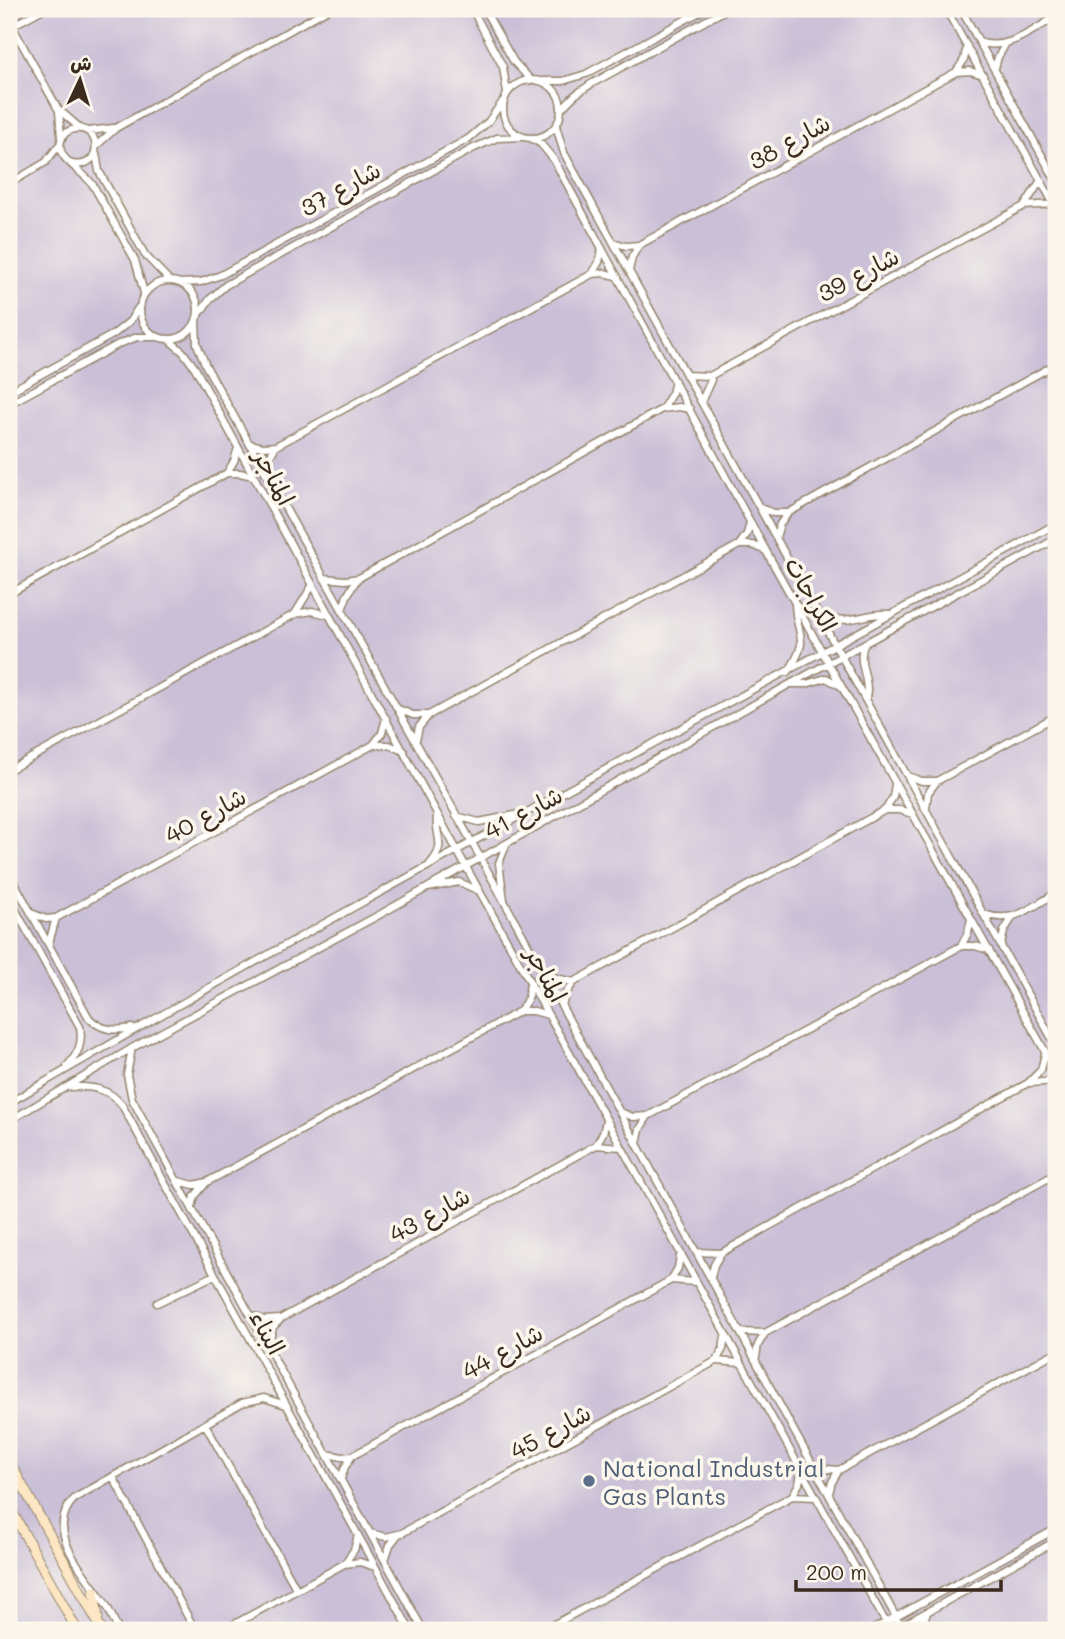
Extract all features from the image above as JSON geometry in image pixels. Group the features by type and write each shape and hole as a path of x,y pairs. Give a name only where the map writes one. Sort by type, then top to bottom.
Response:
{"street":[{"path":"43,9 10,27 58,109 92,135 99,171 145,255 169,280"},
{"path":"41,166 83,164 93,157 96,149 116,128 328,9"},
{"path":"471,9 503,67 508,93"},
{"path":"484,9 514,62 531,80"},
{"path":"705,9 586,74 563,81 531,80 514,86 503,101 502,110 508,127 523,137 532,139 549,133 556,126 561,109 575,95 727,9"},
{"path":"946,9 1055,206"},
{"path":"961,9 1055,177"},
{"path":"979,42 1005,45 1056,17"},
{"path":"995,70 1005,45"},
{"path":"956,72 964,60 967,46"},
{"path":"956,72 970,71 983,75"},
{"name":"شارع 38","path":"639,245 956,72"},
{"path":"540,81 555,92 561,109"},
{"name":"شارع 37","path":"180,283 201,282 221,275 468,139 488,122 503,101"},
{"path":"58,109 61,154 93,184 135,260 145,293"},
{"name":"الكراجات","path":"556,126 564,153 1056,1046"},
{"path":"9,184 41,166 55,153 70,130 116,128"},
{"name":"شارع 37","path":"197,318 210,299 226,285 462,155 497,138 523,137"},
{"name":"الكراجات","path":"532,139 554,160 766,551 1056,1071"},
{"name":"شارع 39","path":"1024,206 1041,180"},
{"name":"شارع 39","path":"709,376 1024,206 1055,206"},
{"path":"613,242 626,246 639,245"},
{"path":"629,271 632,257 639,245"},
{"path":"592,274 599,262 602,248"},
{"path":"250,444 276,446 592,274 605,273 618,277"},
{"path":"9,392 122,328 136,313 145,293 158,282 169,280 180,283 190,289 196,299 197,318 185,335 168,339 156,337 127,340 9,404"},
{"path":"140,303 139,314 143,325 156,337"},
{"name":"المناجر","path":"197,318 197,344 201,355 546,976 902,1628"},
{"name":"المناجر","path":"168,339 183,352 195,368 530,984 892,1630"},
{"path":"776,537 780,524 788,513 1056,364"},
{"path":"687,375 709,376 711,380 701,402"},
{"path":"662,409 672,393 675,381"},
{"path":"324,578 359,578 662,409 691,409"},
{"path":"266,472 269,458 276,446"},
{"path":"227,473 238,448"},
{"path":"9,594 227,473 253,476"},
{"path":"760,508 774,513 788,513"},
{"path":"416,742 419,727 429,715 739,545 747,534 750,521"},
{"name":"شارع 41","path":"9,1103 138,1027 471,842 836,646 1056,524"},
{"name":"شارع 41","path":"9,1121 132,1048 1056,539"},
{"path":"739,545 753,545 766,551"},
{"path":"342,610 350,590 359,578"},
{"path":"295,614 312,586"},
{"path":"787,672 799,653 802,642 795,601"},
{"path":"9,770 295,614 312,611 328,615"},
{"path":"818,613 844,621 877,614 892,614"},
{"path":"865,643 860,657 868,682 866,698"},
{"path":"790,684 806,684 826,678 842,687"},
{"path":"398,709 413,715 429,715"},
{"path":"926,808 928,793 937,781 1056,716"},
{"path":"373,745 382,733 386,718"},
{"path":"373,745 389,745 404,751"},
{"name":"شارع 40","path":"56,918 373,745"},
{"path":"908,776 922,781 937,781"},
{"path":"885,810 893,797 895,782"},
{"path":"561,1007 565,993 574,982 885,810 913,814"},
{"path":"427,867 440,850 437,814"},
{"path":"456,816 479,822 522,814"},
{"name":"المناجر","path":"504,902 505,891 499,863 507,842"},
{"path":"9,873 85,1013 93,1022 114,1031 138,1027"},
{"path":"426,888 459,882 479,891"},
{"path":"1001,946 1004,931 1012,918 1056,893"},
{"path":"9,898 80,1027 79,1050 63,1072"},
{"path":"31,914 46,919 56,918"},
{"path":"984,914 997,918 1012,918"},
{"path":"48,946 56,918"},
{"path":"961,946 968,933 971,918"},
{"path":"620,1112 648,1116 961,946 989,950"},
{"path":"546,976 559,981 574,982"},
{"path":"520,1011 528,998 530,984"},
{"path":"176,1180 194,1185 207,1182 520,1011 534,1011 548,1016"},
{"name":"البناء","path":"132,1048 127,1074 130,1093 423,1630"},
{"path":"711,1279 714,1265 721,1253 1028,1083 1041,1070 1045,1052"},
{"path":"1028,1083 1056,1081"},
{"name":"البناء","path":"68,1087 96,1088 118,1099 411,1630"},
{"path":"637,1144 640,1129 648,1116"},
{"path":"606,1120 596,1145 621,1147"},
{"name":"شارع 43","path":"282,1318 596,1145"},
{"path":"741,1332 765,1333 1056,1174"},
{"path":"192,1207 195,1196 207,1182"},
{"path":"696,1252 721,1253"},
{"path":"680,1254 678,1268 671,1280 695,1282"},
{"path":"157,1303 215,1275"},
{"name":"شارع 44","path":"352,1456 671,1280"},
{"path":"253,1316 270,1320 282,1318"},
{"path":"268,1345 273,1327 282,1318"},
{"path":"756,1359 758,1345 765,1333"},
{"path":"725,1336 723,1349 716,1361 741,1363"},
{"path":"829,1495 839,1470 1056,1352"},
{"name":"شارع 45","path":"370,1533 386,1537 402,1533 716,1361"},
{"path":"118,1630 64,1538 64,1512 75,1498 252,1399 264,1398 286,1405"},
{"path":"205,1424 297,1590"},
{"path":"327,1454 352,1456"},
{"path":"341,1480 352,1456"},
{"path":"9,1461 100,1627"},
{"path":"814,1468 839,1470"},
{"path":"544,1630 792,1496 799,1484 801,1470"},
{"path":"113,1477 195,1630"},
{"path":"792,1496 817,1498"},
{"path":"9,1506 12,1516 77,1630"},
{"path":"872,1630 1056,1529"},
{"path":"385,1561 390,1545 402,1533"},
{"path":"224,1630 344,1564 354,1550 358,1534"},
{"path":"892,1630 902,1628 1056,1541"},
{"path":"344,1564 365,1563 376,1568"},
{"path":"94,1591 100,1627"},
{"path":"919,1630 928,1611"}],"shaded area":[{"path":"9,9 1056,9 1056,1630 9,1630"}],"place":[{"name":"National Industrial Gas Plants","path":"589,1481"}]}
